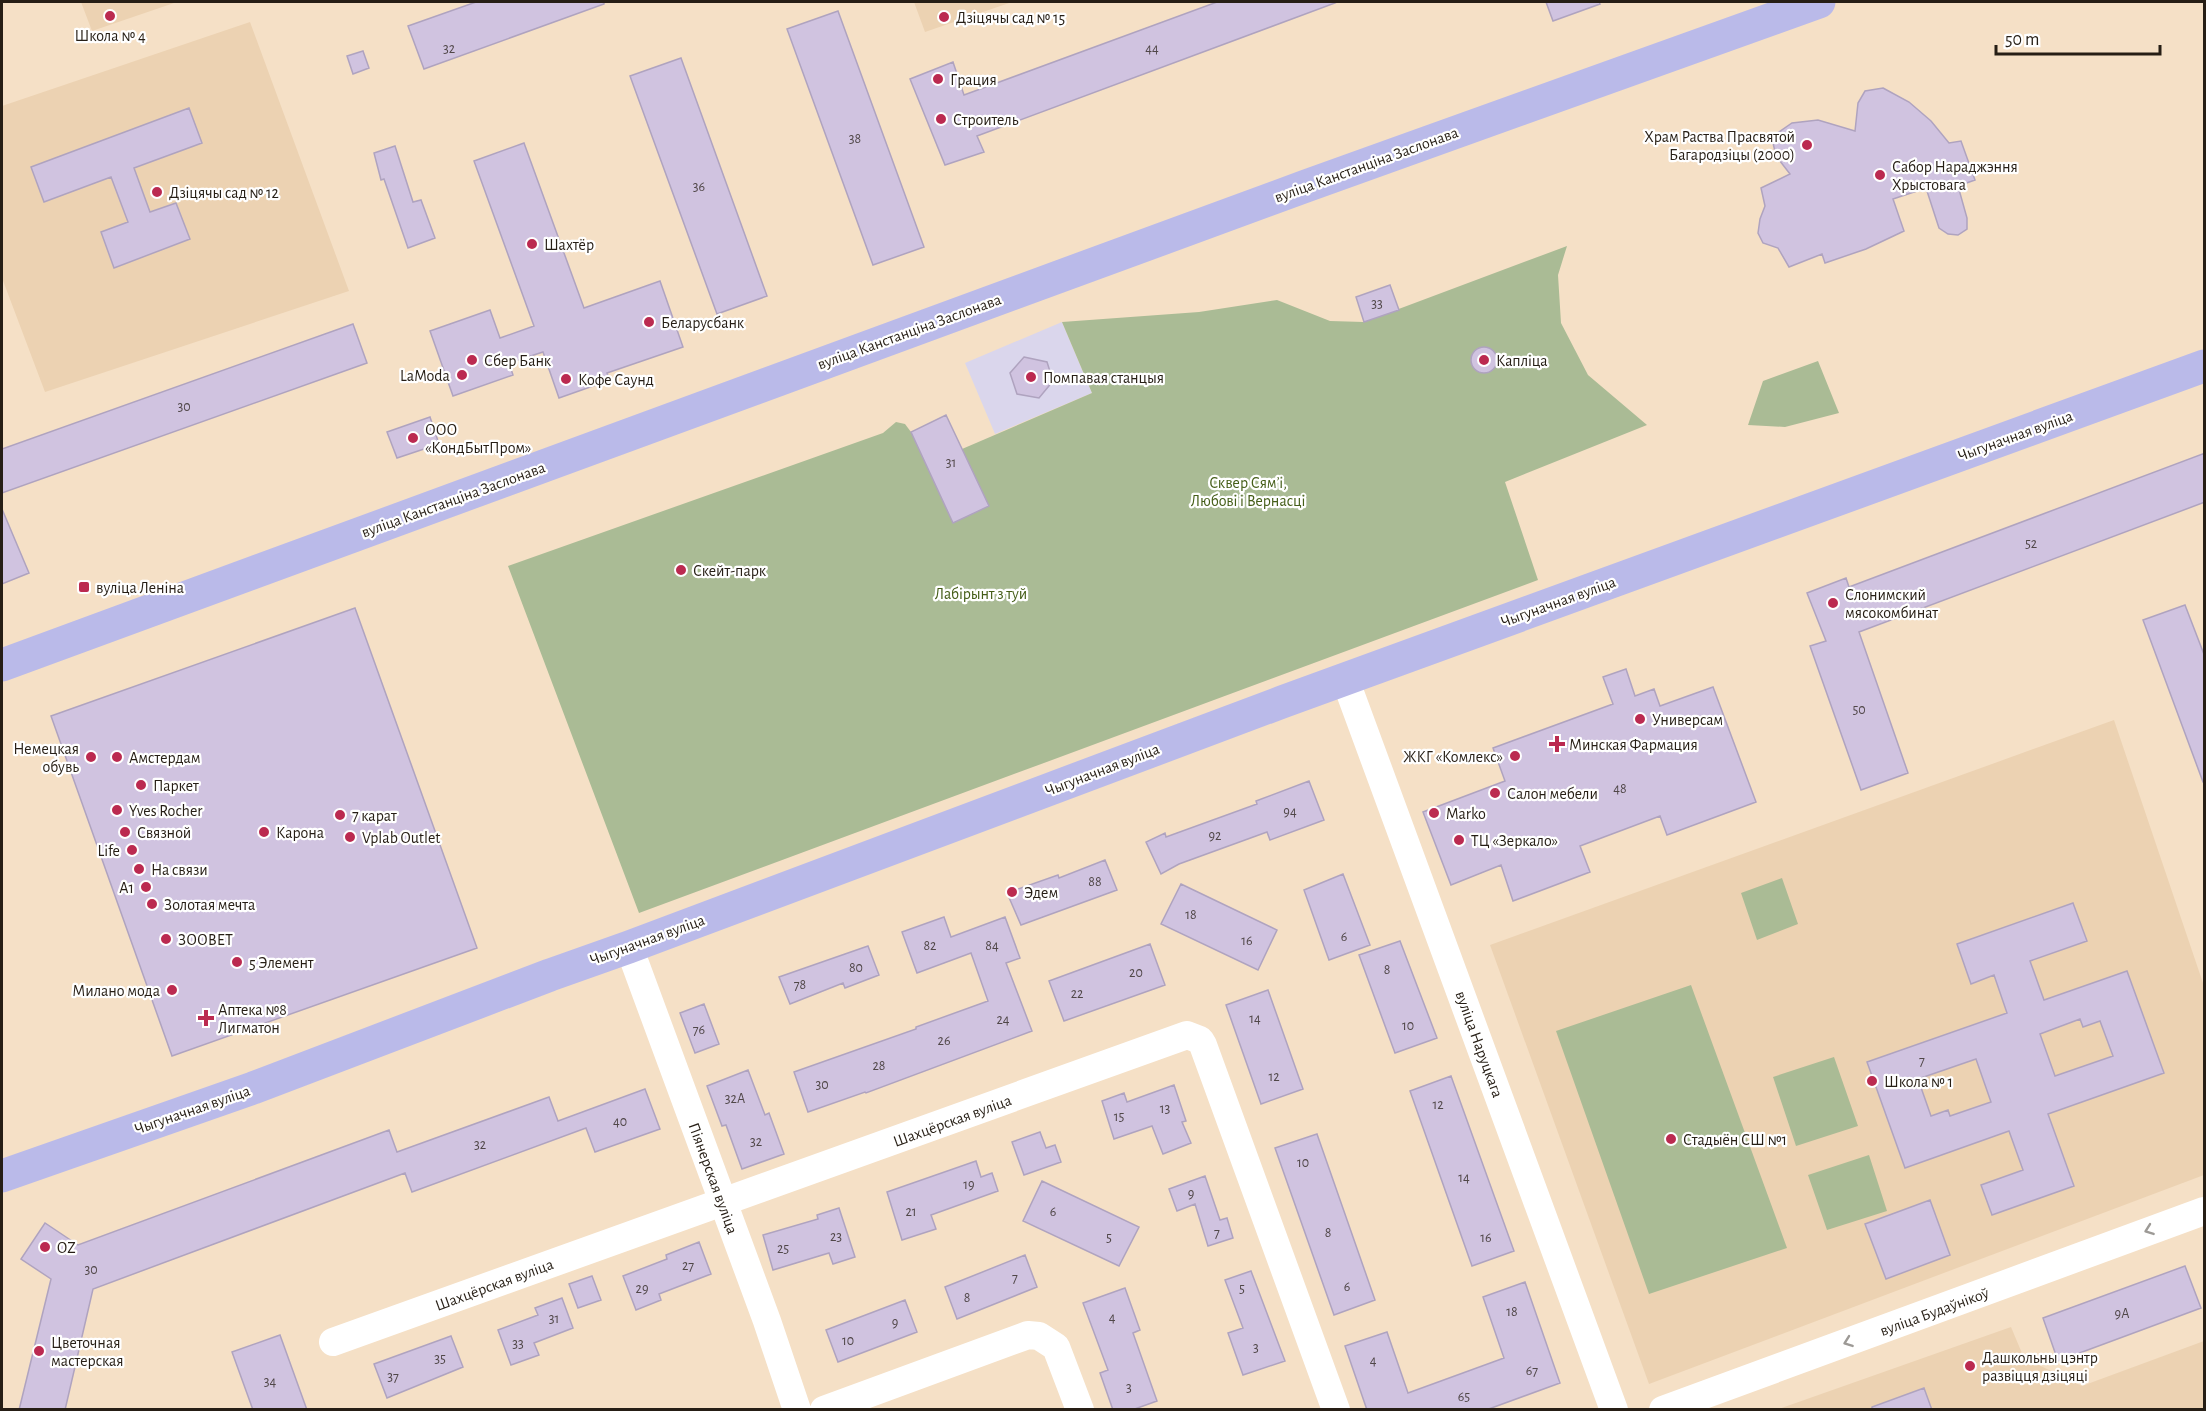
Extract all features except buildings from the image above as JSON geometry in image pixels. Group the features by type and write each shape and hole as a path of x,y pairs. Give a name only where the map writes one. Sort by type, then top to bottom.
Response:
{"main road":[{"name":"вуліца Канстанціна Заслонава","path":"2,665 1295,190 1819,2"},
{"name":"Чыгуначная вуліца","path":"2,1176 253,1088 1345,679 2205,366"}],"street":[{"name":"вуліца Наруцкага","path":"1345,679 1614,1410"},
{"name":"Піянерская вуліца","path":"629,947 724,1203 797,1410"},
{"name":"Шахцёрская вуліца","path":"333,1342 724,1203 1181,1036 1194,1036 1203,1045 1336,1410"},
{"name":"вуліца Будаўнікоў","path":"1663,1410 2205,1211"},
{"path":"824,1410 1028,1335 1039,1336 1056,1347 1080,1410"}],"shaded area":[{"name":"Школа № 4","path":"81,2 177,2 92,31"},
{"name":"Дзіцячы сад № 15","path":"914,2 1012,2 925,32"},
{"name":"Дзіцячы сад № 12","path":"250,22 349,291 45,392 2,278 2,106"},
{"path":"1062,322 1092,393 995,434 965,363"},
{"name":"Школа № 1","path":"2114,720 2204,986 2204,1175 1649,1384 1490,945"},
{"name":"Дашкольны цэнтр развіцця дзіцяці","path":"2011,1327 2024,1358 2082,1386 2204,1341 2204,1409 1776,1410"}],"green space":[{"name":"Сквер Сямʼі, Любові і Вернасці","path":"1567,246 1558,275 1561,323 1588,375 1647,425 1505,482 1538,580 639,913 508,566 883,433 896,422 905,424 911,432 953,522 962,449 1092,393 1062,322 1199,312 1277,300 1330,321 1364,322"},
{"path":"1818,361 1839,413 1785,427 1748,425 1763,381"},
{"path":"1782,878 1798,924 1757,940 1741,893"},
{"name":"Стадыён СШ №1","path":"1691,985 1787,1248 1649,1294 1556,1031"},
{"path":"1834,1057 1858,1126 1796,1146 1773,1077"},
{"path":"1869,1155 1887,1211 1827,1230 1808,1175"}],"place":[{"name":"Школа № 4","path":"110,16"},
{"name":"Дзіцячы сад № 15","path":"944,17"},
{"name":"Грация","path":"938,79"},
{"name":"Строитель","path":"941,119"},
{"name":"Храм Раства Прасвятой Багародзіцы (2000)","path":"1807,145"},
{"name":"Сабор Нараджэння Хрыстовага","path":"1880,175"},
{"name":"Дзіцячы сад № 12","path":"157,192"},
{"name":"Шахтёр","path":"532,244"},
{"name":"Беларусбанк","path":"649,322"},
{"name":"Сбер Банк","path":"472,360"},
{"name":"Капліца","path":"1484,360"},
{"name":"LaModa","path":"462,375"},
{"name":"Помпавая станцыя","path":"1031,377"},
{"name":"Кофе Саунд","path":"566,379"},
{"name":"ООО «КондБытПром»","path":"413,438"},
{"name":"Скейт-парк","path":"681,570"},
{"name":"вуліца Леніна","path":"84,587"},
{"name":"Слонимский мясокомбинат","path":"1833,603"},
{"name":"Универсам","path":"1640,719"},
{"name":"Минская Фармация","path":"1557,744"},
{"name":"ЖКГ «Комлекс»","path":"1515,756"},
{"name":"Немецкая обувь","path":"91,757"},
{"name":"Амстердам","path":"117,757"},
{"name":"Паркет","path":"141,785"},
{"name":"Салон мебели","path":"1495,793"},
{"name":"Yves Rocher","path":"117,810"},
{"name":"Marko","path":"1434,813"},
{"name":"7 карат","path":"340,815"},
{"name":"Связной","path":"125,832"},
{"name":"Карона","path":"264,832"},
{"name":"Vplab Outlet","path":"350,837"},
{"name":"ТЦ «Зеркало»","path":"1459,840"},
{"name":"Life","path":"132,850"},
{"name":"На связи","path":"139,869"},
{"name":"A1","path":"146,887"},
{"name":"Эдем","path":"1012,892"},
{"name":"Золотая мечта","path":"152,904"},
{"name":"ЗООВЕТ","path":"166,939"},
{"name":"5 Элемент","path":"237,962"},
{"name":"Милано мода","path":"172,990"},
{"name":"Аптека №8 Лигматон","path":"206,1018"},
{"name":"Школа № 1","path":"1872,1081"},
{"name":"Стадыён СШ №1","path":"1671,1139"},
{"name":"OZ","path":"45,1247"},
{"name":"Цветочная мастерская","path":"39,1351"},
{"name":"Дашкольны цэнтр развіцця дзіцяці","path":"1970,1366"}],"park label":[{"name":"Лабірынт з туй","path":"981,593"}]}
